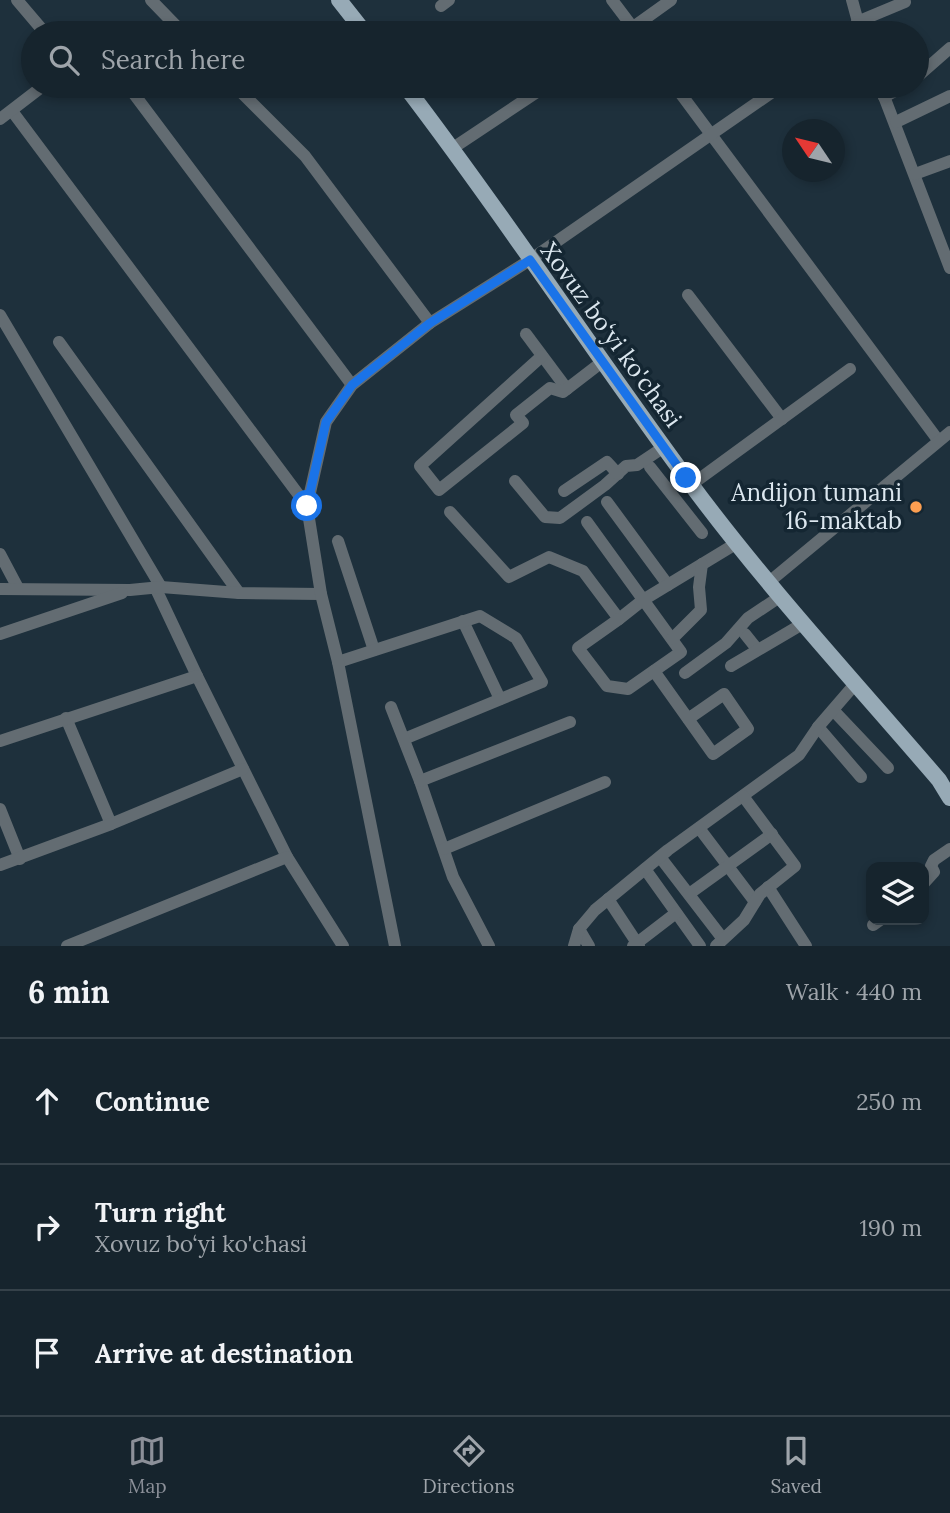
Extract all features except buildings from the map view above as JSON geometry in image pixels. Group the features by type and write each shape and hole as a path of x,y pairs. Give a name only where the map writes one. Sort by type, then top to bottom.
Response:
{"main road":[{"path":"339,0 356,21"},
{"name":"Xovuz bo‘yi ko'chasi","path":"414,98 453,148 689,482 769,582 856,683 945,776 950,798"}],"street":[{"path":"17,0 35,21"},
{"path":"151,0 171,21"},
{"path":"612,0 625,21"},
{"path":"644,21 671,0"},
{"path":"852,0 856,21"},
{"path":"873,21 905,2"},
{"path":"929,66 950,48"},
{"path":"896,122 950,96"},
{"path":"0,119 28,98"},
{"path":"137,98 352,385"},
{"path":"247,98 305,156 430,323"},
{"path":"453,148 528,98"},
{"path":"684,98 938,440"},
{"path":"395,946 338,662 321,594 307,506 326,422 352,385 430,323 530,260 764,98"},
{"path":"885,98 950,268"},
{"path":"12,111 307,506"},
{"path":"915,174 950,161"},
{"path":"688,295 782,419"},
{"path":"0,314 158,587 197,676 243,769 287,856 337,945"},
{"path":"526,334 567,389"},
{"path":"59,342 239,593"},
{"path":"542,356 420,466 439,490 523,423 516,415 550,388 563,392 602,362"},
{"path":"670,490 689,482 850,369"},
{"path":"769,582 950,432"},
{"path":"514,481 545,517 560,518 626,466 637,465 664,447"},
{"path":"564,491 607,462 618,474"},
{"path":"650,467 702,533"},
{"path":"607,502 668,585"},
{"path":"450,512 509,577 548,557 583,571 619,619"},
{"path":"587,522 643,600 672,639 681,652 628,689 607,686 579,648 643,600 737,543"},
{"path":"338,541 374,650"},
{"path":"0,554 18,588"},
{"path":"672,639 701,610 699,587 702,564"},
{"path":"0,589 130,590 158,587 239,593 321,594"},
{"path":"0,634 130,590"},
{"path":"685,673 726,643 748,618 781,596"},
{"path":"338,662 480,616 516,638 542,682 404,739"},
{"path":"463,621 500,699"},
{"path":"730,666 804,623"},
{"path":"745,634 757,649"},
{"path":"654,671 688,719 713,754 748,729 724,694 688,719"},
{"path":"0,741 197,676"},
{"path":"574,946 579,929 595,910 660,857 799,755 818,727 856,683"},
{"path":"391,706 453,877 489,946"},
{"path":"833,710 888,768"},
{"path":"66,718 111,824"},
{"path":"420,781 570,722"},
{"path":"818,727 861,777"},
{"path":"0,865 111,824 243,769"},
{"path":"444,849 605,782"},
{"path":"660,857 720,943 744,920 760,894 795,866 743,796"},
{"path":"0,809 20,859"},
{"path":"699,828 755,902"},
{"path":"688,894 772,835"},
{"path":"929,878 934,872 931,863 950,849"},
{"path":"67,946 287,856"},
{"path":"645,869 700,946"},
{"path":"768,887 806,946"},
{"path":"608,899 636,945 676,913"},
{"path":"579,929 589,946"}],"place":[{"name":"Andijon tumani 16-maktab","path":"916,507"}],"route":[{"path":"307,506 326,422 352,385 430,323 530,260 686,478"}]}
